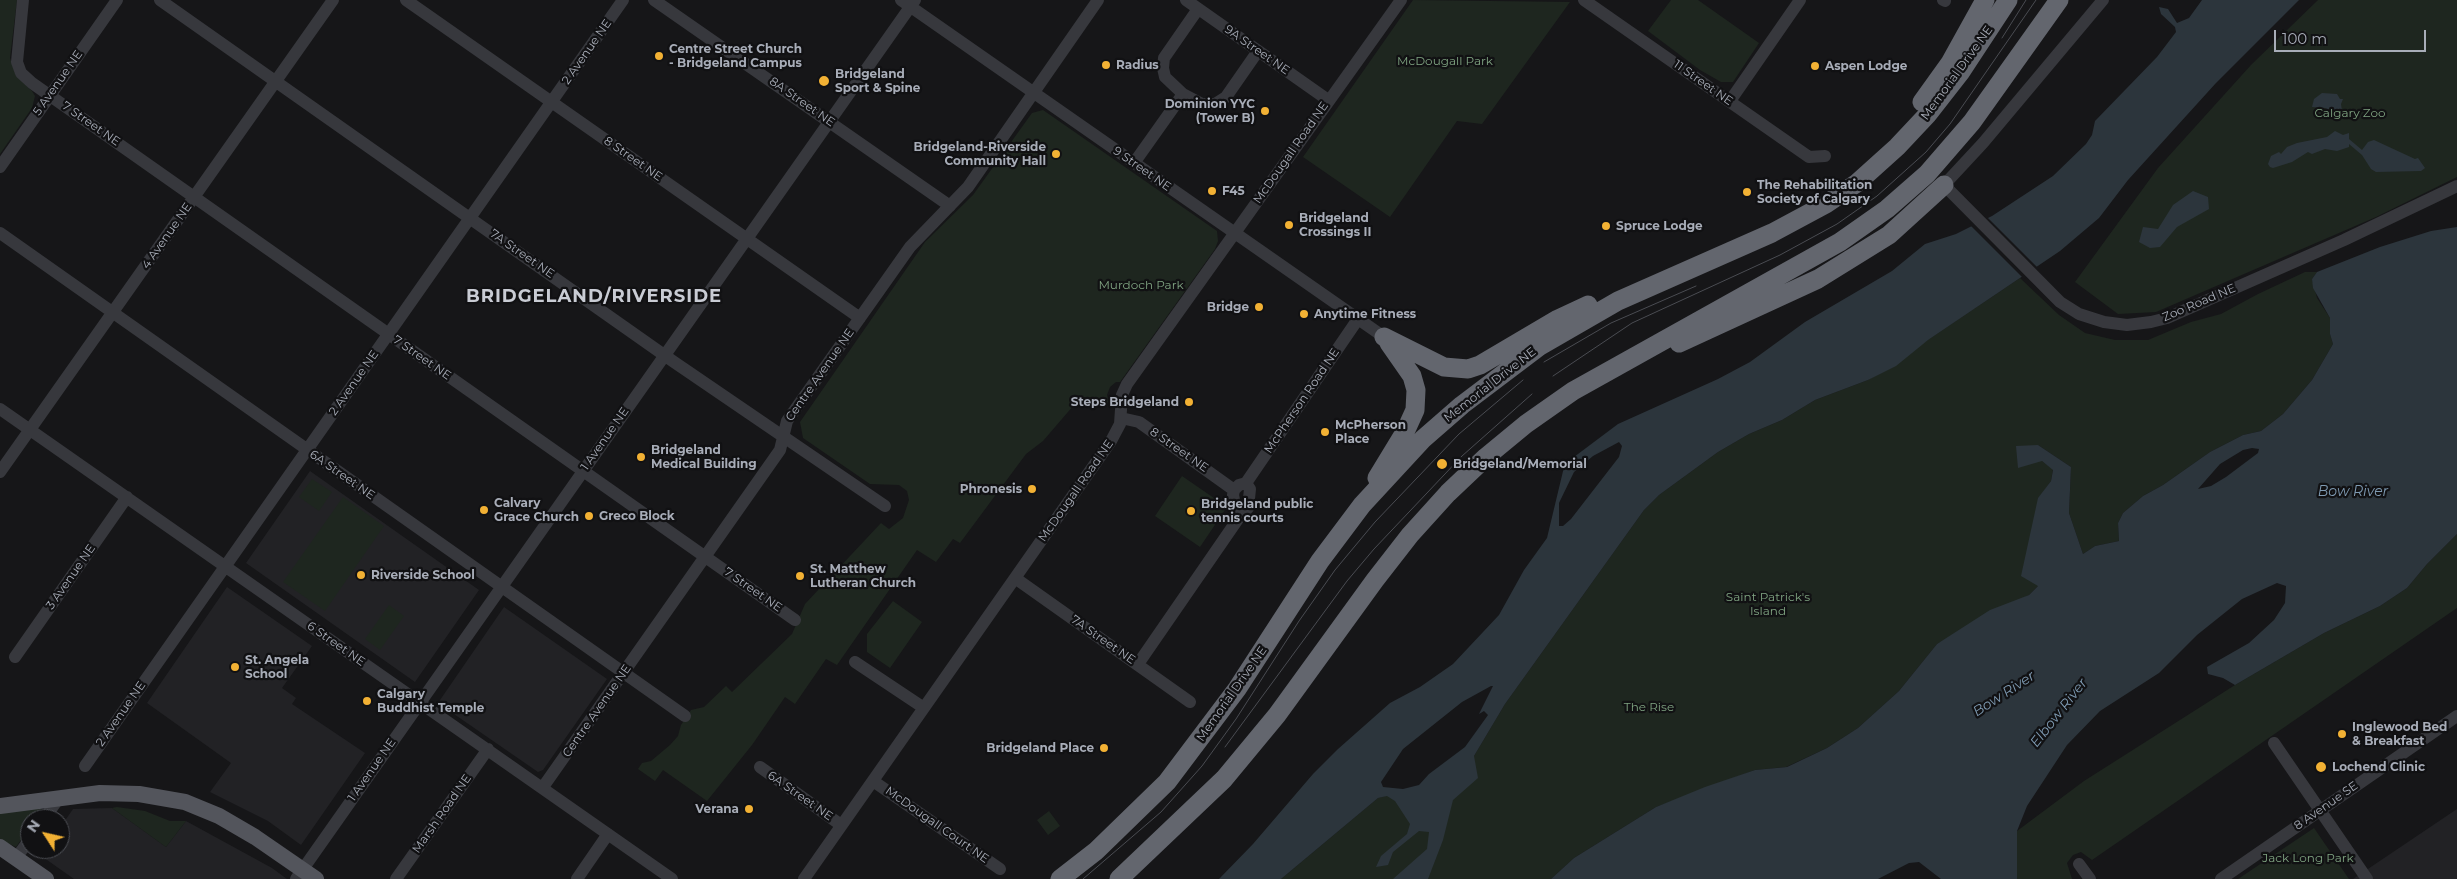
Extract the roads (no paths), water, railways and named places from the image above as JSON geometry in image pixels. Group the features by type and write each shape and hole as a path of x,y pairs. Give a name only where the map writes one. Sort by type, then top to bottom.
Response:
{"highway":[{"path":"1867,174 1876,155 1913,114 1945,70 1985,0"},
{"name":"Memorial Drive NE","path":"1060,879 1096,852 1167,782 1237,689 1320,561 1362,505 1423,439 1462,405 1540,346 1618,301 1772,233 1826,204 1867,174 1903,142 1928,114 1960,73 2008,0"},
{"path":"1119,879 1224,779 1277,715 1374,580 1448,493 1526,424 1573,391 1840,242 1887,209 1927,174 1972,122 2059,0"},
{"path":"1648,348 1683,342 1818,279 1890,234 1950,191"},
{"path":"1384,336 1431,362 1460,370 1480,365 1558,319 1590,304 1618,301"},
{"path":"1362,505 1388,457 1405,432 1415,410 1416,390 1412,376 1384,336"}],"main road":[{"path":"0,806 100,793 139,794 185,802 219,816 240,828 305,876"},
{"path":"0,847 46,879"}],"street":[{"name":"7 Street NE","path":"23,0 17,62 21,73 194,198 584,470 795,620"},
{"name":"5 Avenue NE","path":"0,167 117,0"},
{"name":"7A Street NE","path":"160,0 665,355 885,506"},
{"name":"4 Avenue NE","path":"0,472 333,0"},
{"name":"8 Street NE","path":"406,0 860,318"},
{"name":"2 Avenue NE","path":"85,766 623,0"},
{"name":"8A Street NE","path":"654,0 950,206"},
{"name":"Centre Avenue NE","path":"543,787 780,450 787,421 919,235 968,187 1098,0"},
{"name":"9A Street NE","path":"1186,0 1328,100"},
{"name":"McDougall Road NE","path":"804,879 1111,441 1120,418 1122,395 1127,384 1401,0"},
{"name":"11 Street NE","path":"1584,0 1809,157 1824,156"},
{"path":"1730,101 1800,0"},
{"path":"1950,191 1983,143 2103,0"},
{"name":"1 Avenue NE","path":"305,876 419,702 747,239 909,2"},
{"name":"9 Street NE","path":"909,2 1033,92 1384,336"},
{"path":"1198,9 1164,58 1162,68 1165,76 1183,94 1202,104 1215,104 1226,97 1258,51"},
{"path":"1134,163 1183,94"},
{"name":"Zoo Road NE","path":"1950,191 2041,283 2070,309 2092,320 2116,324 2151,322 2167,318 2344,240 2457,186"},
{"name":"6A Street NE","path":"0,234 685,716"},
{"name":"McPherson Road NE","path":"1234,490 1239,485 1246,483 1358,319"},
{"name":"6 Street NE","path":"0,409 672,879"},
{"name":"8 Street NE","path":"1120,418 1139,422 1234,490"},
{"path":"1138,664 1238,519 1248,508 1250,489 1246,483"},
{"path":"1234,490 1233,496 1238,519"},
{"name":"3 Avenue NE","path":"15,657 127,497"},
{"name":"7A Street NE","path":"1015,578 1190,702"},
{"path":"855,662 924,708"},
{"name":"8 Avenue SE","path":"2220,879 2457,716"},
{"path":"2274,743 2367,879"},
{"name":"Marsh Road NE","path":"396,879 488,749"},
{"name":"6A Street NE","path":"760,767 841,825"},
{"name":"McDougall Court NE","path":"873,781 1000,869"},
{"path":"51,809 59,798"},
{"path":"576,879 608,834"},
{"path":"16,858 20,853"},
{"path":"2080,864 2090,879"}],"water":[{"path":"2202,0 2299,0 2216,83 2128,180 2099,218 2060,251 1928,340 1896,366 1868,380 1815,400 1782,420 1749,434 1718,452 1659,495 1644,510 1505,704 1474,756 1478,778 1453,800 1443,840 1428,879 1393,879 1427,849 1429,832 1419,831 1393,852 1388,865 1376,867 1381,856 1407,834 1410,824 1395,801 1387,796 1378,798 1281,879 1219,879 1253,844 1313,774 1338,749 1390,703 1420,687 1453,664 1499,615 1524,570 1547,538 1564,467 1570,460 1618,424 1718,379 1750,362 1805,322 1892,271 1925,244 1956,234 1992,216 2053,176 2086,144 2092,135 2095,121 2157,57 2176,32 2175,27 2161,14 2159,7 2168,9 2177,23 2189,18","holes":["1619,442 1622,446 1619,457 1571,519 1563,526 1559,526 1559,503 1574,472 1593,456","1493,686 1479,714 1484,711 1488,715 1465,747 1429,774 1419,785 1403,789 1383,787 1381,782 1403,749 1462,702"]},
{"path":"2322,93 2337,94 2340,99 2343,99 2341,104 2342,111 2335,112 2325,108 2312,107 2314,99"},
{"path":"2335,131 2343,135 2349,133 2349,139 2362,150 2368,142 2374,140 2415,159 2418,158 2425,168 2421,171 2376,172 2371,169 2362,155 2349,144 2349,147 2337,151 2325,149 2312,154 2308,152 2292,162 2273,168 2268,164 2271,156 2279,152 2281,154 2287,147 2327,137"},
{"path":"2193,191 2208,197 2209,209 2177,227 2160,247 2150,248 2139,242 2143,227 2158,229 2173,205"},
{"name":"Bow River","path":"2457,227 2457,534 2427,564 2407,588 2380,606 2324,633 2235,685 2223,678 2208,674 2207,667 2249,643 2274,620 2285,603 2286,586 2277,583 2242,599 2197,635 2159,673 2100,711 2067,745 2027,806 2017,831 2017,879 1941,879 1919,862 1909,863 1878,879 1551,879 1574,858 1656,807 1705,787 1755,770 1787,767 1827,748 1858,728 1899,691 1937,644 1990,610 2029,595 2038,586 2021,576 2038,498 2051,481 2053,470 2042,461 2018,468 2016,446 2038,445 2071,467 2069,513 2083,554 2095,546 2119,541 2118,523 2123,513 2143,496 2163,485 2210,452 2243,435 2261,431 2283,414 2312,380 2333,344 2330,334 2330,318 2313,288 2312,279 2317,272 2380,247 2431,231","holes":["2259,449 2258,453 2226,477 2211,486 2198,489 2220,464 2243,450"]}],"tram line":[{"path":"2002,38 2026,0"},
{"path":"1553,376 1632,323 1780,255 1837,224 1877,196 1926,152 1950,124 2036,0"},
{"path":"1544,362 1611,323 1696,286"},
{"path":"1083,879 1161,812 1202,766 1236,719 1299,621 1335,570 1375,522 1459,434 1523,380"},
{"path":"1225,747 1347,581 1374,549 1462,456 1532,394"}],"place":[{"name":"Centre Street Church - Bridgeland Campus","path":"659,56"},
{"name":"Radius","path":"1106,65"},
{"name":"Aspen Lodge","path":"1815,66"},
{"name":"Bridgeland Sport & Spine","path":"824,81"},
{"name":"Dominion YYC (Tower B)","path":"1265,111"},
{"name":"Bridgeland-Riverside Community Hall","path":"1056,154"},
{"name":"F45","path":"1212,191"},
{"name":"The Rehabilitation Society of Calgary","path":"1747,192"},
{"name":"Bridgeland Crossings II","path":"1289,225"},
{"name":"Spruce Lodge","path":"1606,226"},
{"name":"Bridge","path":"1259,307"},
{"name":"Anytime Fitness","path":"1304,314"},
{"name":"Steps Bridgeland","path":"1189,402"},
{"name":"McPherson Place","path":"1325,432"},
{"name":"Bridgeland Medical Building","path":"641,457"},
{"name":"Bridgeland/Memorial","path":"1442,464"},
{"name":"Phronesis","path":"1032,489"},
{"name":"Calvary Grace Church","path":"484,510"},
{"name":"Bridgeland public tennis courts","path":"1191,511"},
{"name":"Greco Block","path":"589,516"},
{"name":"Riverside School","path":"361,575"},
{"name":"St. Matthew Lutheran Church","path":"800,576"},
{"name":"St. Angela School","path":"235,667"},
{"name":"Calgary Buddhist Temple","path":"367,701"},
{"name":"Inglewood Bed & Breakfast","path":"2342,734"},
{"name":"Bridgeland Place","path":"1104,748"},
{"name":"Lochend Clinic","path":"2321,767"},
{"name":"Verana","path":"749,809"}],"district":[{"name":"BRIDGELAND/RIVERSIDE","path":"594,297"}],"park label":[{"name":"McDougall Park","path":"1445,61"},
{"name":"Calgary Zoo","path":"2350,113"},
{"name":"Murdoch Park","path":"1141,285"},
{"name":"Saint Patrick's Island","path":"1768,604"},
{"name":"The Rise","path":"1649,707"},
{"name":"Jack Long Park","path":"2308,858"}],"water label":[{"name":"Elbow River","path":"2059,713"}]}
